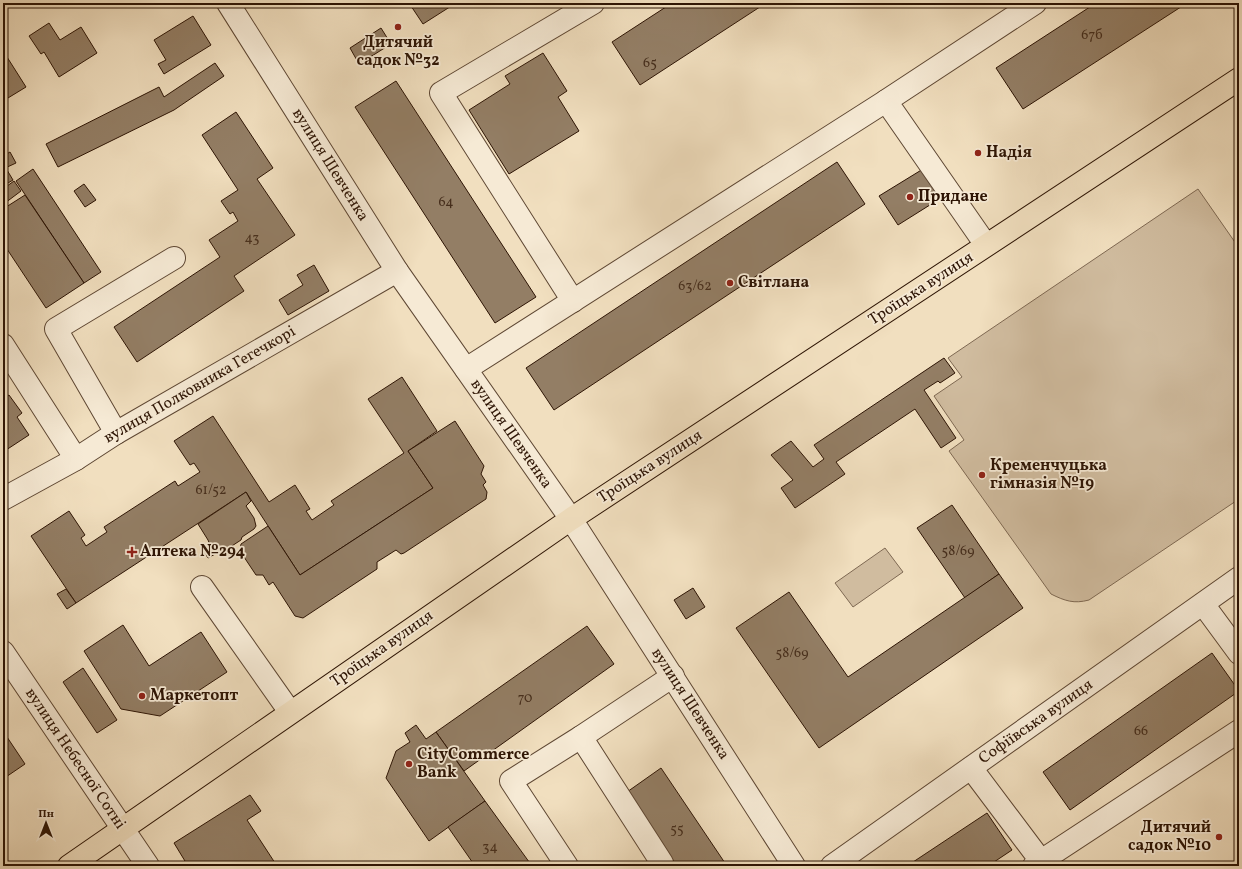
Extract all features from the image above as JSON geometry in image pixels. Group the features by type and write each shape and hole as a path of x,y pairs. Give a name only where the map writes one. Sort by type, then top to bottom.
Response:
{"main road":[{"name":"Троїцька вулиця","path":"69,866 571,519 1239,79"}],"street":[{"name":"вулиця Шевченка","path":"228,3 397,271 571,519 794,866"},
{"path":"573,301 441,93 593,3"},
{"path":"466,369 886,102 1035,3"},
{"path":"886,102 986,246"},
{"path":"116,433 56,329 174,258"},
{"name":"вулиця Полковника Гегечкорі","path":"3,499 76,459 116,433 397,271"},
{"path":"3,344 76,459"},
{"name":"Софіївська вулиця","path":"832,866 1239,578"},
{"path":"202,587 290,712"},
{"path":"1203,604 1239,653"},
{"name":"вулиця Небесної Сотні","path":"3,652 148,866"},
{"path":"567,866 511,781 581,737 672,676"},
{"path":"971,768 1038,864 1239,731"},
{"path":"581,737 662,863 658,866"}],"shaded area":[{"path":"1198,189 1239,248 1239,499 1089,600 1074,602 1065,600 1051,594 949,451 964,440 934,396 962,377 948,358"},
{"path":"885,548 903,572 853,607 835,583"}],"building":[{"path":"409,3 456,3 423,24"},
{"path":"672,3 766,3 640,85 612,42"},
{"path":"1096,3 1187,3 1023,109 996,68"},
{"path":"193,16 211,45 164,74 158,64 166,60 154,40"},
{"path":"49,23 60,40 81,27 97,53 59,77 44,52 41,54 29,36"},
{"path":"381,28 391,44 359,64 350,48"},
{"path":"543,53 567,91 558,97 579,131 509,174 469,110 510,84 505,76"},
{"path":"7,57 26,87 3,101 3,59"},
{"path":"215,63 224,76 174,110 58,167 46,144 159,87 164,97"},
{"path":"396,81 536,297 495,323 355,107"},
{"path":"236,112 273,168 257,179 295,235 234,276 244,291 137,362 114,327 220,257 209,240 238,221 233,212 230,214 221,201 238,190 202,135"},
{"path":"10,152 16,163 3,169 3,156"},
{"path":"837,162 865,204 554,410 526,368"},
{"path":"33,169 101,272 84,283 16,181"},
{"name":"Придане","path":"923,169 941,198 898,225 879,196"},
{"path":"7,170 13,180 3,186 3,172"},
{"path":"14,181 21,191 5,203 3,201 3,189"},
{"path":"84,184 96,200 85,207 74,191"},
{"path":"25,195 84,283 46,308 3,243 3,209"},
{"path":"314,265 329,291 288,315 279,300 303,285 297,275"},
{"path":"944,358 955,373 940,383 938,381 924,390 956,438 941,448 915,409 836,462 845,474 795,508 781,488 793,480 771,455 791,441 813,467 824,459 814,445"},
{"path":"402,377 437,431 408,451 433,488 300,575 246,492 76,603 31,536 69,511 85,535 81,538 86,546 107,532 104,527 175,481 178,486 200,472 194,463 190,465 174,441 213,416 269,502 295,485 310,509 306,511 312,520 334,505 331,501 404,453 368,399"},
{"path":"9,395 22,413 17,417 29,435 3,452 3,397 4,398"},
{"path":"455,421 484,466 481,474 486,482 483,485 487,492 486,499 404,553 401,554 396,550 377,562 377,569 303,618 295,616 273,582 269,585 263,575 256,575 240,551 241,544 268,526 300,575 433,488 408,451"},
{"path":"246,492 251,501 246,506 254,518 256,526 242,537 241,540 221,553 217,553 208,558 203,550 210,545 198,524"},
{"path":"952,505 999,574 965,598 917,528"},
{"path":"999,574 1023,608 819,748 736,628 789,592 848,677"},
{"path":"693,588 705,607 686,619 674,600"},
{"path":"66,589 76,603 67,609 57,594"},
{"path":"123,625 149,666 201,632 227,672 160,716 121,709 84,651"},
{"path":"587,626 614,664 464,771 436,732"},
{"path":"1212,653 1239,691 1070,810 1043,772"},
{"path":"83,668 117,720 97,733 63,682"},
{"path":"416,725 426,739 436,732 485,801 429,841 386,778 396,751 410,742 405,733"},
{"path":"3,731 25,764 3,779"},
{"path":"661,768 727,866 677,866 627,792"},
{"path":"250,795 261,811 247,820 277,866 188,866 174,843"},
{"path":"485,801 532,866 475,866 448,827"},
{"path":"987,813 1012,850 988,866 907,866"}],"place":[{"name":"Дитячий садок №32","path":"398,27"},
{"name":"Надія","path":"978,153"},
{"name":"Придане","path":"910,197"},
{"name":"Світлана","path":"730,283"},
{"name":"Кременчуцька гімназія №19","path":"982,475"},
{"name":"Аптека №294","path":"132,552"},
{"name":"Маркетопт","path":"142,696"},
{"name":"CityCommerce Bank","path":"409,764"},
{"name":"Дитячий садок №10","path":"1219,837"}]}
